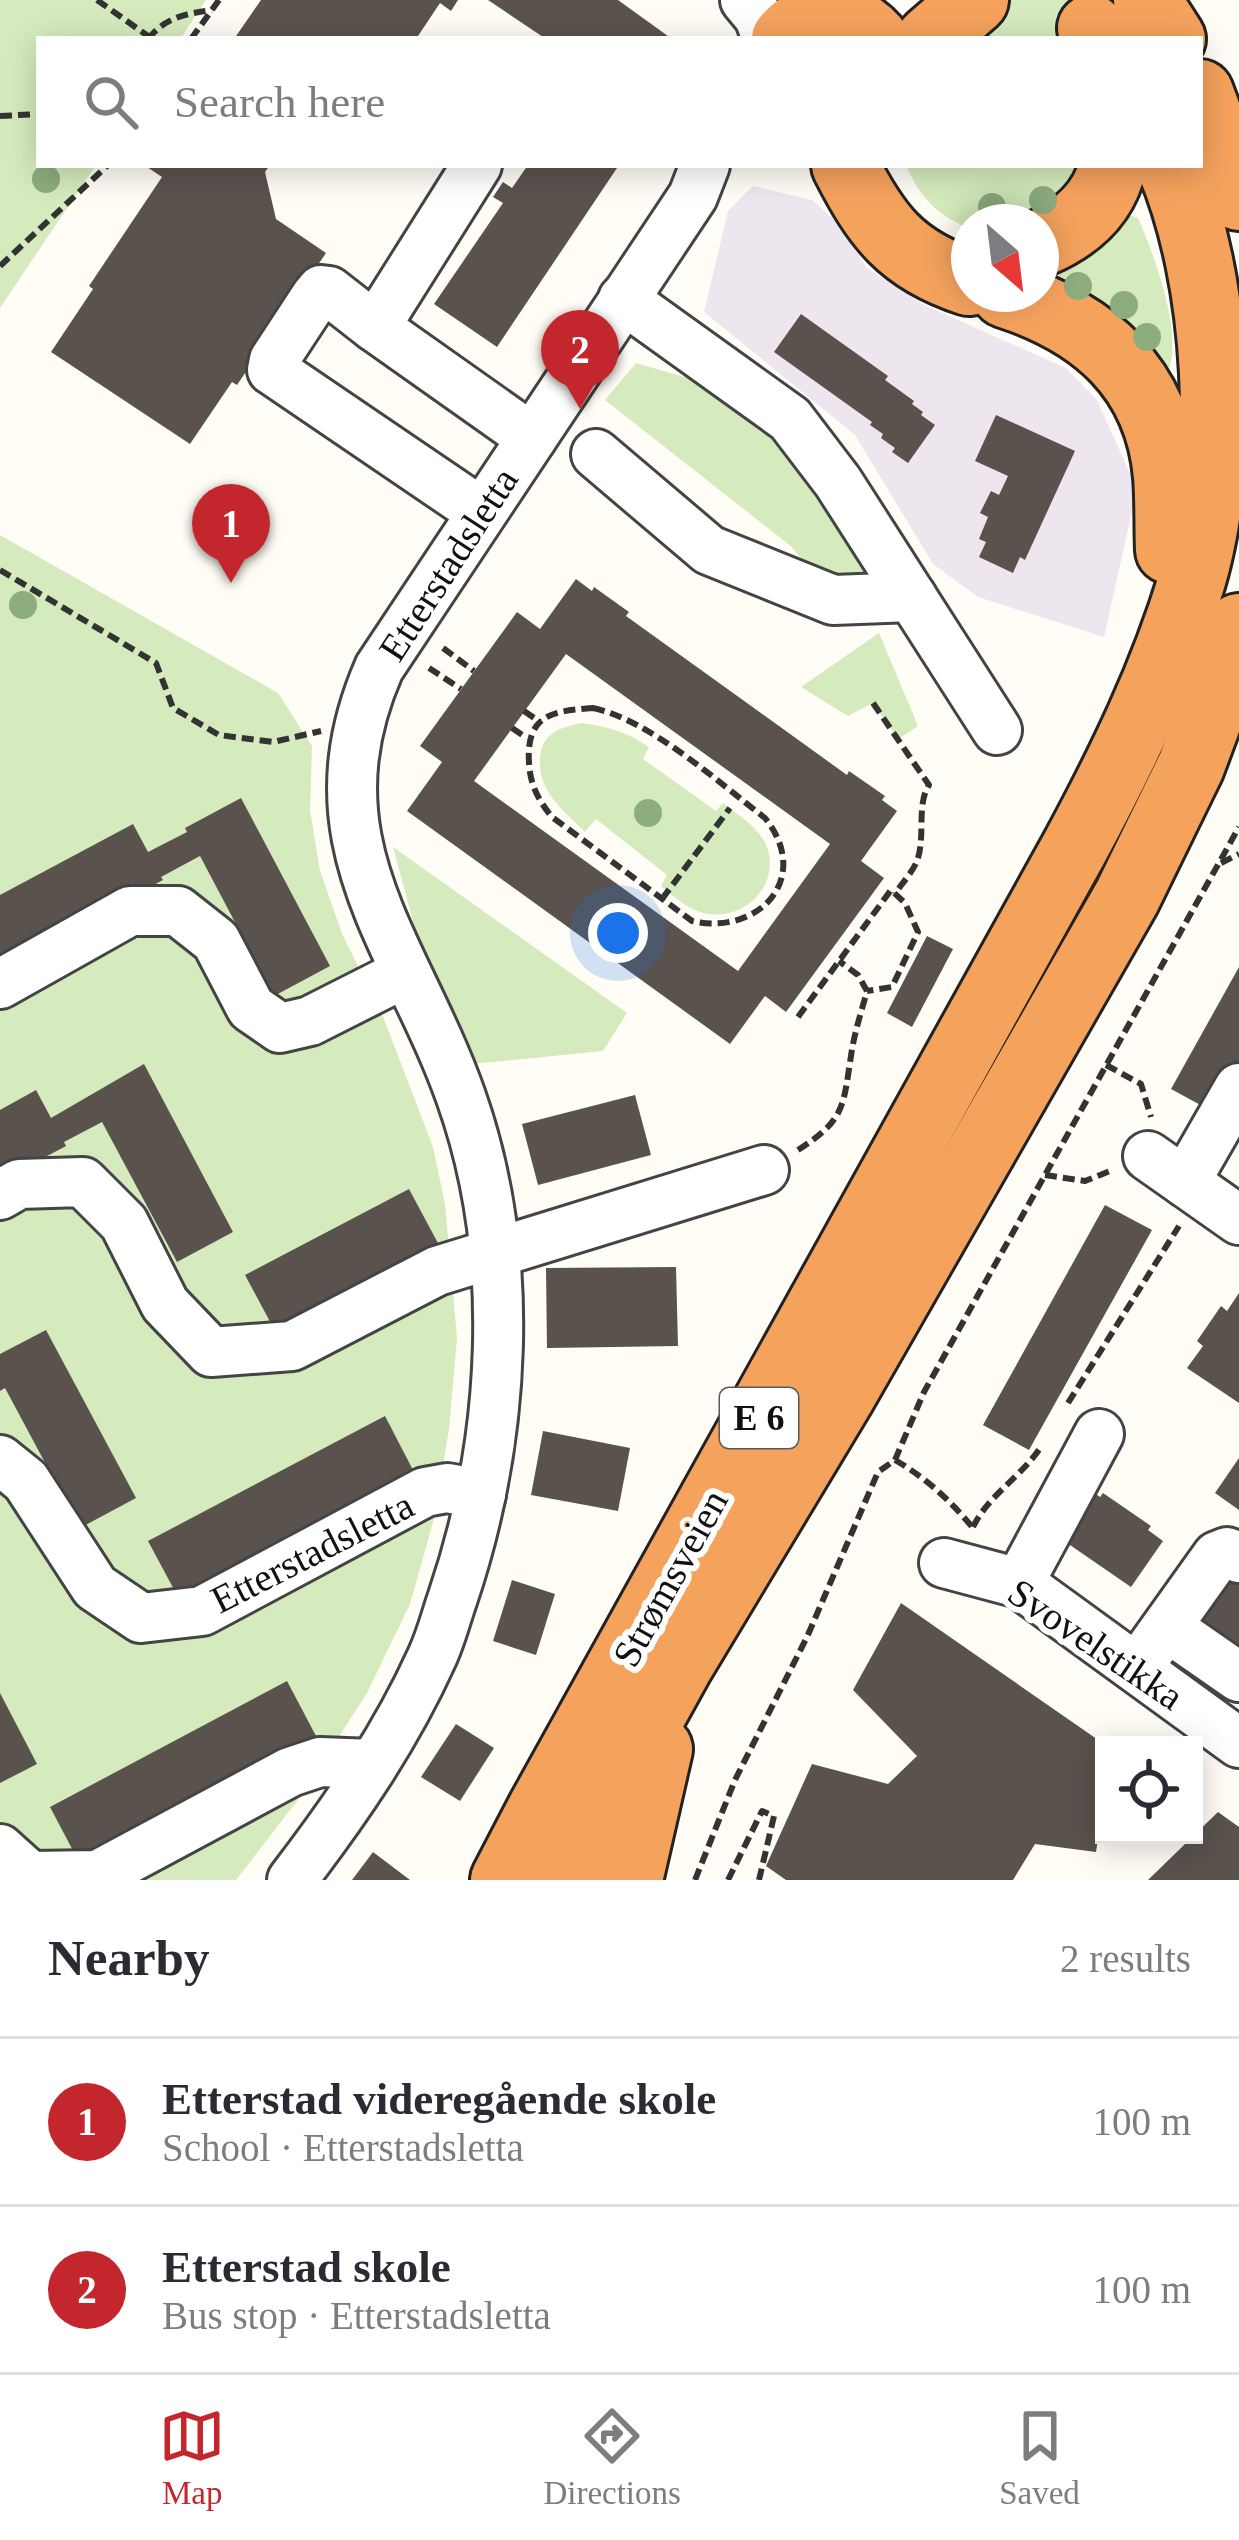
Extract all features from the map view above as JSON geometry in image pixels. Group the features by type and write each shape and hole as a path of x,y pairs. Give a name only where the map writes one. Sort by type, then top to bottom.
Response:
{"highway":[{"path":"933,36 975,0"},
{"path":"1112,22 1161,36"},
{"path":"1203,97 1239,159"},
{"path":"1203,100 1239,197"},
{"path":"847,168 876,222 894,241 951,275"},
{"path":"892,168 913,214 951,239"},
{"path":"1059,233 1096,205 1112,168"},
{"name":"E 6","path":"1004,1044 1171,644 1194,575 1208,497 1213,347 1190,218 1170,168"},
{"path":"1049,312 1093,337 1132,377 1150,410 1167,478 1171,644"},
{"name":"E 6","path":"1004,1044 1126,897 1191,766 1239,627"},
{"name":"Strømsveien","path":"504,1880 576,1859 679,1666 842,1395 1004,1044"},
{"name":"Strømsveien","path":"576,1859 1004,1044"},
{"path":"487,1880 576,1859"}],"street":[{"path":"746,0 759,17 825,21"},
{"path":"375,327 475,168"},
{"name":"Etterstadsletta","path":"292,1880 373,1765 434,1654 476,1526 498,1347 494,1251 477,1150 461,1097 383,926 357,851 352,814 357,732 379,668 699,180 730,168"},
{"path":"481,512 272,370 321,290 532,438"},
{"path":"623,299 790,419 838,482 997,730"},
{"path":"596,454 710,550 833,600 912,597"},
{"path":"0,984 130,911 178,911 216,941 250,1007 280,1028 310,1021 405,973"},
{"path":"1239,1088 1177,1177 1239,1220"},
{"path":"0,1195 19,1184 83,1182 124,1223 165,1304 211,1352 292,1346 437,1270 764,1170"},
{"path":"1019,1582 1084,1418"},
{"name":"Etterstadsletta","path":"0,1460 26,1481 95,1587 141,1618 202,1611 425,1492 447,1487 481,1494"},
{"path":"1137,1668 1217,1556 1227,1552 1239,1558"},
{"name":"Svovelstikka","path":"944,1563 1019,1582 1239,1743"},
{"path":"1166,1627 1239,1677"},
{"path":"0,1850 30,1876 98,1875 290,1772 320,1762 373,1765"}],"path":[{"path":"97,0 145,36"},
{"path":"193,36 219,0"},
{"path":"150,36 176,15 212,10"},
{"path":"0,116 36,114"},
{"path":"0,266 105,168"},
{"path":"0,570 156,663 173,708 219,735 272,742 321,730"},
{"path":"431,640 474,671"},
{"path":"418,660 461,689"},
{"path":"873,703 929,784 922,796 917,859 895,894"},
{"path":"593,708 613,712 667,745 773,828 784,869 777,892 766,905 736,923 714,926 692,921 552,817 541,803 530,780 527,738 540,722 570,710 593,708"},
{"path":"524,711 540,722"},
{"path":"512,728 527,738"},
{"path":"662,899 730,808"},
{"path":"695,1880 735,1780 807,1637 878,1472 895,1460 924,1392 1239,827"},
{"path":"1217,865 1239,854"},
{"path":"798,1017 891,890 904,903 918,932 892,987 868,991"},
{"path":"777,892 789,900"},
{"path":"766,905 779,914"},
{"path":"840,938 850,946"},
{"path":"764,1170 811,1142 838,1115 846,1092 868,991 858,975 830,952"},
{"path":"1084,1418 1177,1177"},
{"path":"895,1460 919,1474 973,1528 981,1510 1034,1460 1046,1440"},
{"path":"728,1880 762,1811 774,1816 759,1880"}],"shaded area":[{"path":"753,186 812,200 835,220 867,268 922,304 1066,368 1097,400 1137,489 1104,637 978,597 933,564 855,435 704,312 728,211"}],"green space":[{"path":"0,0 206,0 182,36 36,36 36,168 94,168 0,308"},
{"path":"997,0 1129,0 1081,36 956,36"},
{"path":"908,168 1093,168 1058,204 951,204 951,219 930,204"},
{"path":"1118,212 1138,218 1170,318 1172,358 1167,374 1059,296 1059,259"},
{"path":"636,363 705,383 778,439 817,480 865,572 851,585 813,574 792,547 605,400"},
{"path":"0,535 278,693 312,746 310,810 320,871 433,1147 445,1204 457,1338 434,1519 410,1604 367,1693 301,1796 236,1880 0,1880"},
{"path":"879,633 918,726 898,739 873,703 848,716 801,687"},
{"path":"581,723 616,730 641,742 649,747 643,759 716,811 723,803 755,829 765,842 770,865 752,901 728,913 695,910 661,886 667,875 596,819 585,832 561,808 543,781 541,751 553,733"},
{"path":"393,847 627,1013 603,1051 472,1064 424,962"}],"building":[{"path":"261,0 458,0 451,11 440,3 418,36 236,36"},
{"path":"488,0 618,0 668,36 542,36"},
{"path":"148,168 268,168 276,219 326,253 237,385 232,382 190,444 51,352 162,177"},
{"path":"526,168 617,168 497,347 434,304 503,203 493,197 503,182 512,188"},
{"path":"801,314 888,376 885,380 914,401 921,415 935,425 908,463 892,452 895,448 881,438 883,434 872,422 774,352"},
{"path":"996,415 1075,451 1025,560 1020,557 1013,573 979,557 986,542 979,539 988,517 980,513 991,491 999,495 1008,476 975,461"},
{"path":"576,579 592,591 594,587 629,612 626,616 847,775 849,771 885,796 882,800 897,811 861,861 884,878 786,1012 765,996 730,1044 407,811 442,762 420,746 517,612 540,629","holes":["566,654 830,844 738,971 474,781"]},
{"path":"241,798 330,966 274,996 200,856 0,967 0,895 133,824 148,852"},
{"path":"927,936 953,949 912,1027 887,1013"},
{"path":"1239,967 1239,1073 1217,1114 1171,1089"},
{"path":"144,1064 233,1232 177,1262 102,1122 0,1181 0,1110 36,1090 51,1118"},
{"path":"635,1095 651,1155 538,1185 522,1124"},
{"path":"409,1189 439,1245 275,1331 245,1275"},
{"path":"1105,1205 1152,1230 1029,1450 983,1425"},
{"path":"676,1267 678,1346 547,1348 546,1268"},
{"path":"1239,1293 1239,1403 1187,1368 1203,1346 1197,1341 1221,1306 1227,1311"},
{"path":"46,1330 136,1498 80,1528 5,1388 0,1391 0,1354"},
{"path":"385,1416 414,1472 178,1597 148,1541"},
{"path":"543,1431 630,1448 618,1511 531,1495"},
{"path":"1239,1458 1239,1510 1215,1493"},
{"path":"1084,1486 1100,1497 1103,1493 1151,1526 1148,1530 1163,1541 1131,1587 1051,1532"},
{"path":"1226,1574 1239,1583 1239,1660 1190,1626"},
{"path":"512,1580 555,1594 536,1655 493,1641"},
{"path":"901,1603 1095,1738 1096,1852 1035,1844 1013,1880 786,1880 766,1866 812,1764 888,1784 917,1756 853,1690"},
{"path":"287,1681 316,1736 79,1862 50,1807"},
{"path":"0,1693 37,1764 0,1783"},
{"path":"456,1724 494,1748 460,1801 421,1777"},
{"path":"1218,1812 1239,1827 1239,1880 1148,1880 1185,1844 1203,1844 1203,1827"},
{"path":"373,1852 410,1880 352,1880"}],"place":[{"name":"Etterstad skole","path":"580,409"},
{"name":"Etterstad videregående skole","path":"231,583"}]}
